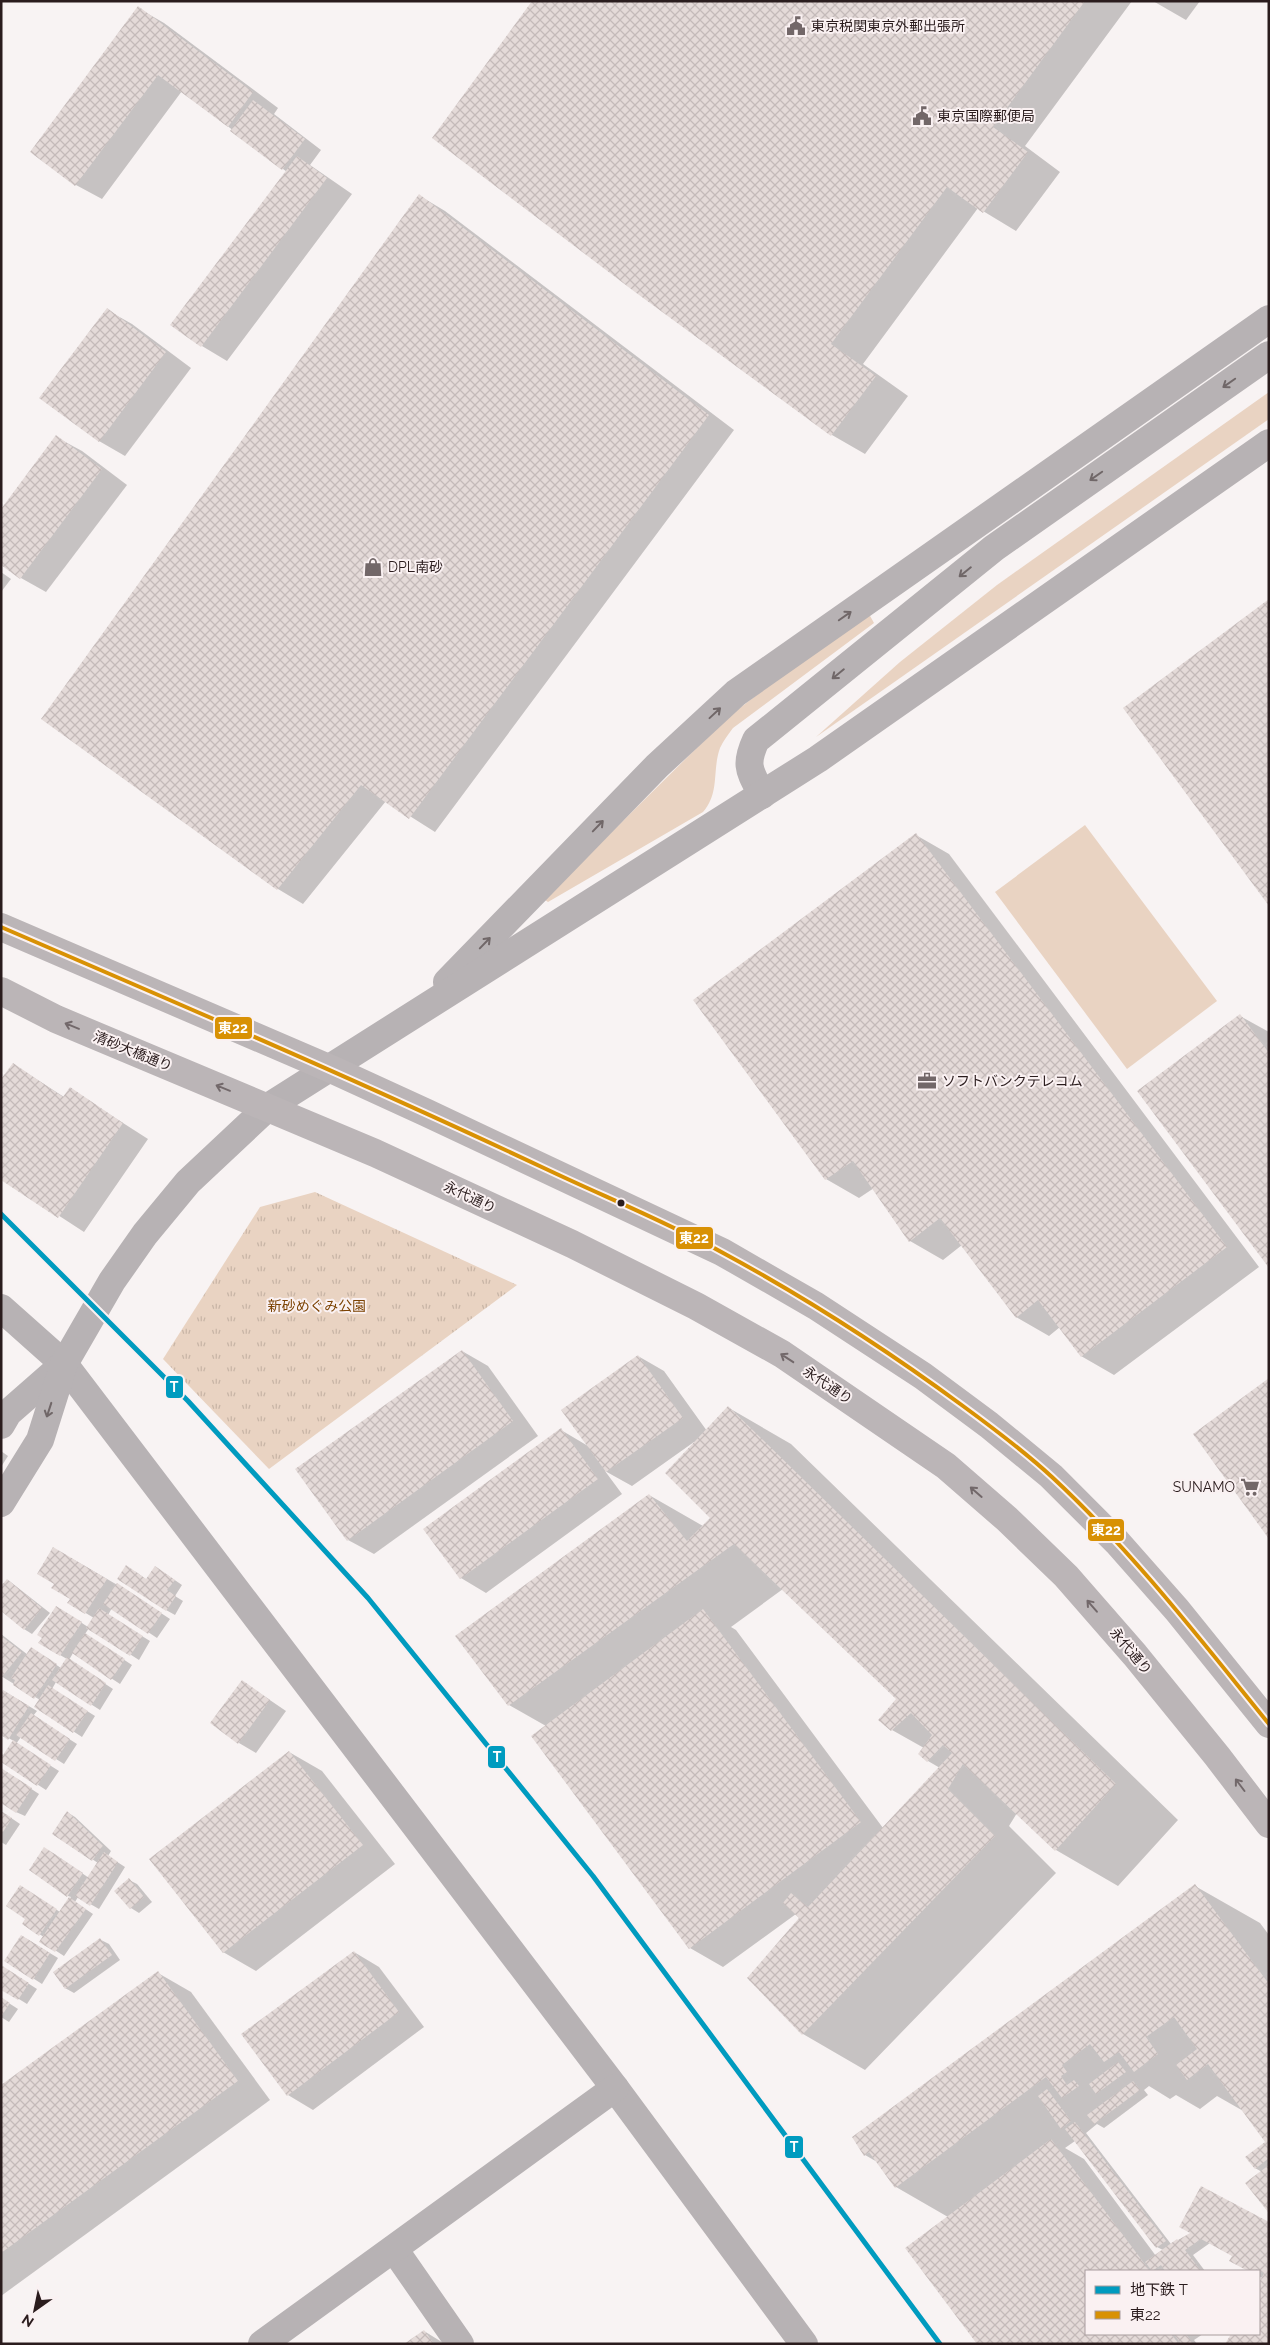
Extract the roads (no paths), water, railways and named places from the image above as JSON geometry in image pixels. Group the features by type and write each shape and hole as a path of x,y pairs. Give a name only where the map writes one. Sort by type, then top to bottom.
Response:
{"main road":[{"path":"1,927 331,1069 722,1252 816,1306 923,1376 989,1425 1051,1476 1110,1535 1177,1610 1269,1724"},
{"name":"清砂大橋通り","path":"1,991 56,1019 268,1107"},
{"name":"永代通り","path":"268,1107 375,1153 572,1244 696,1306 782,1354 946,1466 1007,1519 1066,1576 1141,1662 1218,1756 1269,1824"}],"street":[{"path":"414,1015 657,766 736,693 1269,319"},
{"path":"762,795 749,769 748,756 756,740 994,548 1269,355"},
{"path":"1,1503 40,1440 64,1364 112,1281 145,1234 188,1182 268,1107 331,1069 818,759 1269,443"},
{"path":"1,1308 64,1364 615,2088 804,2344"},
{"path":"1,1425 8,1413 64,1364"},
{"path":"262,2344 615,2088"},
{"path":"394,2249 460,2344"}],"metro line":[{"name":"T","path":"1,1214 188,1401 368,1598 593,1876 940,2344"}],"place":[{"name":"東京税関東京外郵出張所","path":"796,26"},
{"name":"東京国際郵便局","path":"922,116"},
{"name":"DPL南砂","path":"373,567"},
{"name":"ソフトバンクテレコム","path":"927,1081"},
{"name":"SUNAMO","path":"1250,1487"}],"park label":[{"name":"新砂めぐみ公園","path":"317,1306"}]}
